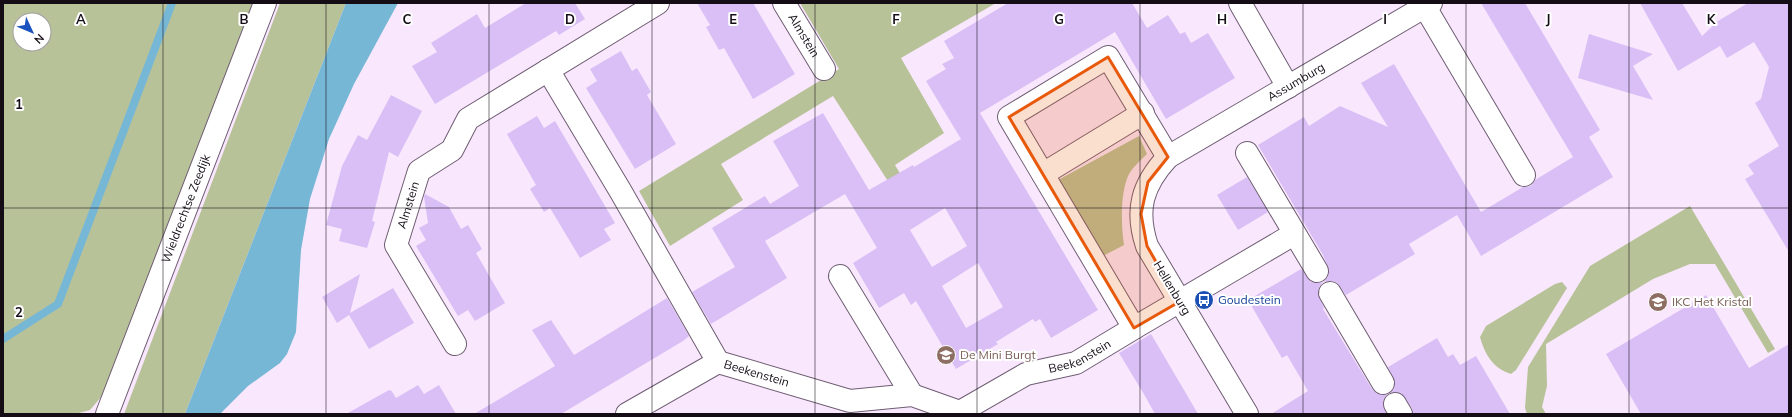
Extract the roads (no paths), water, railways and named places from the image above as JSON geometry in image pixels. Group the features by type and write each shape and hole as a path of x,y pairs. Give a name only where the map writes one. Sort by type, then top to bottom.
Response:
{"street":[{"name":"Wieldrechtse Zeedijk","path":"106,414 265,3"},
{"name":"Almstein","path":"455,344 396,245 419,171 452,150 468,119 658,3"},
{"name":"Almstein","path":"784,3 824,69"},
{"path":"1240,3 1288,87"},
{"name":"Assumburg","path":"1168,157 1428,5 1524,175"},
{"path":"1168,157 1143,113 1108,57 1009,117 1134,328 1294,234"},
{"path":"548,70 621,192 718,362"},
{"path":"1043,174 1143,113"},
{"path":"1247,153 1317,271"},
{"name":"Hellenburg","path":"1168,157 1148,182 1143,197 1141,224 1147,246 1247,414"},
{"path":"840,276 912,395"},
{"path":"1330,293 1383,382"},
{"name":"Beekenstein","path":"627,414 718,362 854,407 912,395 960,413 1026,374 1076,364 1134,328"}],"water":[{"path":"346,3 398,3 354,84 329,139 310,199 301,250 296,332 287,354 280,363 248,386 220,414 185,414"}],"waterway":[{"path":"3,339 58,304 172,3"}],"place":[{"name":"Goudestein","path":"1204,300"},
{"name":"IKC Het Kristal","path":"1658,302"},
{"name":"De Mini Burgt","path":"946,355"}]}
